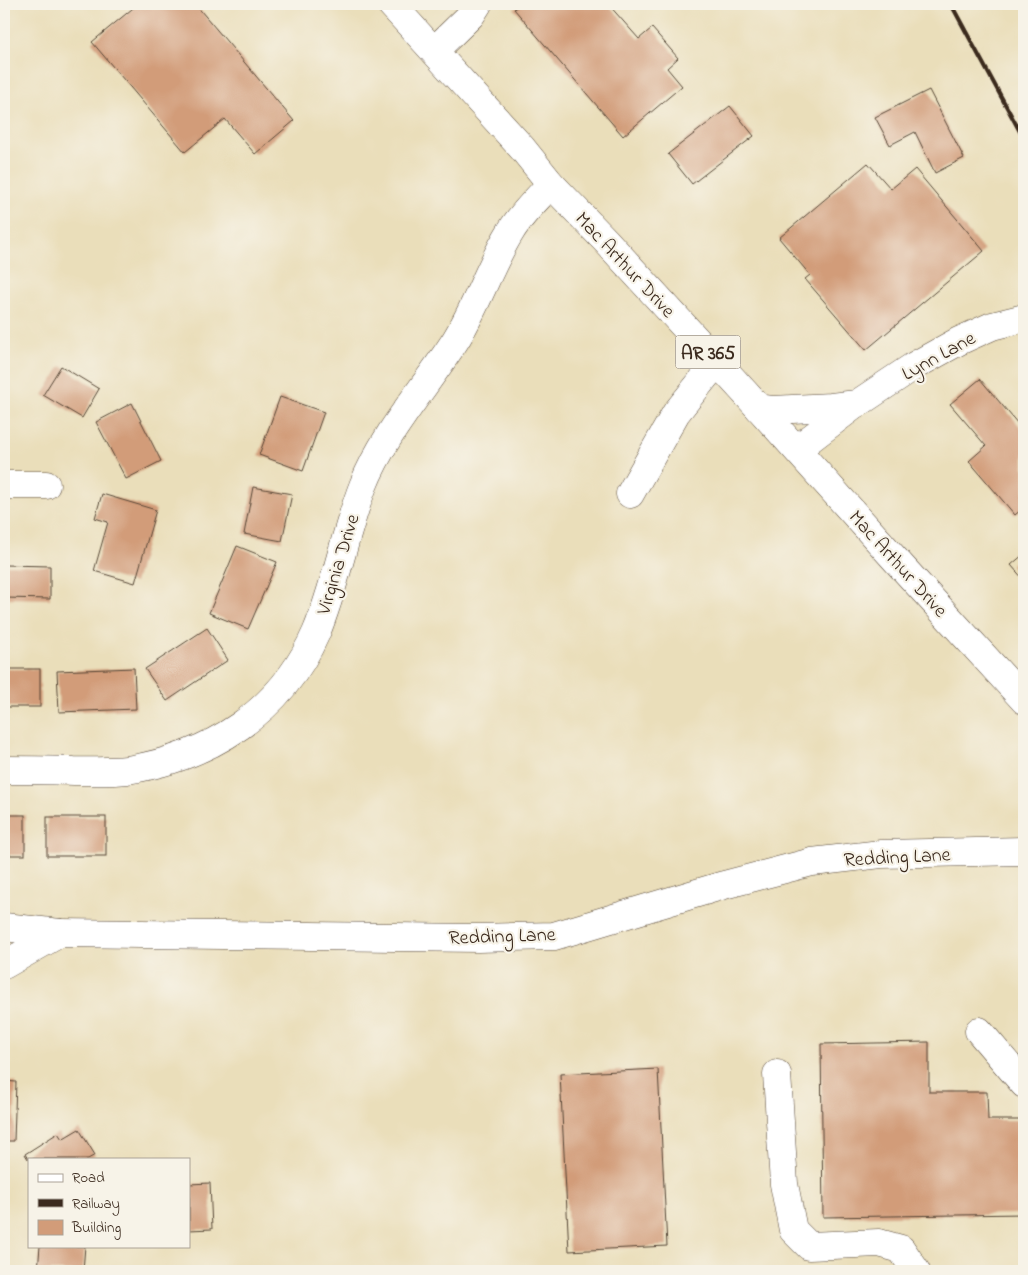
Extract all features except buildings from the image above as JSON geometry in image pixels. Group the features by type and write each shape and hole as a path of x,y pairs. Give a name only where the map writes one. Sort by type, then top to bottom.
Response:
{"street":[{"name":"Mac Arthur Drive","path":"391,4 522,148 551,184 760,408 1024,700"},
{"path":"434,51 471,15 478,4"},
{"name":"Virginia Drive","path":"4,770 105,772 127,770 177,759 208,746 242,725 263,708 290,676 306,652 316,632 330,592 350,518 374,462 392,431 455,340 477,302 510,233 521,217 551,184"},
{"name":"Lynn Lane","path":"797,449 857,404 914,366 959,340 992,326 1024,318"},
{"path":"630,494 676,413 717,362"},
{"name":"Lynn Lane","path":"760,408 773,410 830,408 857,404"},
{"path":"4,485 46,485"},
{"name":"Redding Lane","path":"4,927 60,932 478,938 554,936 724,885 812,862 881,854 1024,851"},
{"path":"4,966 60,932"},
{"path":"978,1031 1024,1084"},
{"path":"777,1074 784,1184 793,1230 809,1246 879,1244 901,1249 916,1271"}],"railway":[{"path":"951,4 1024,139"}]}
